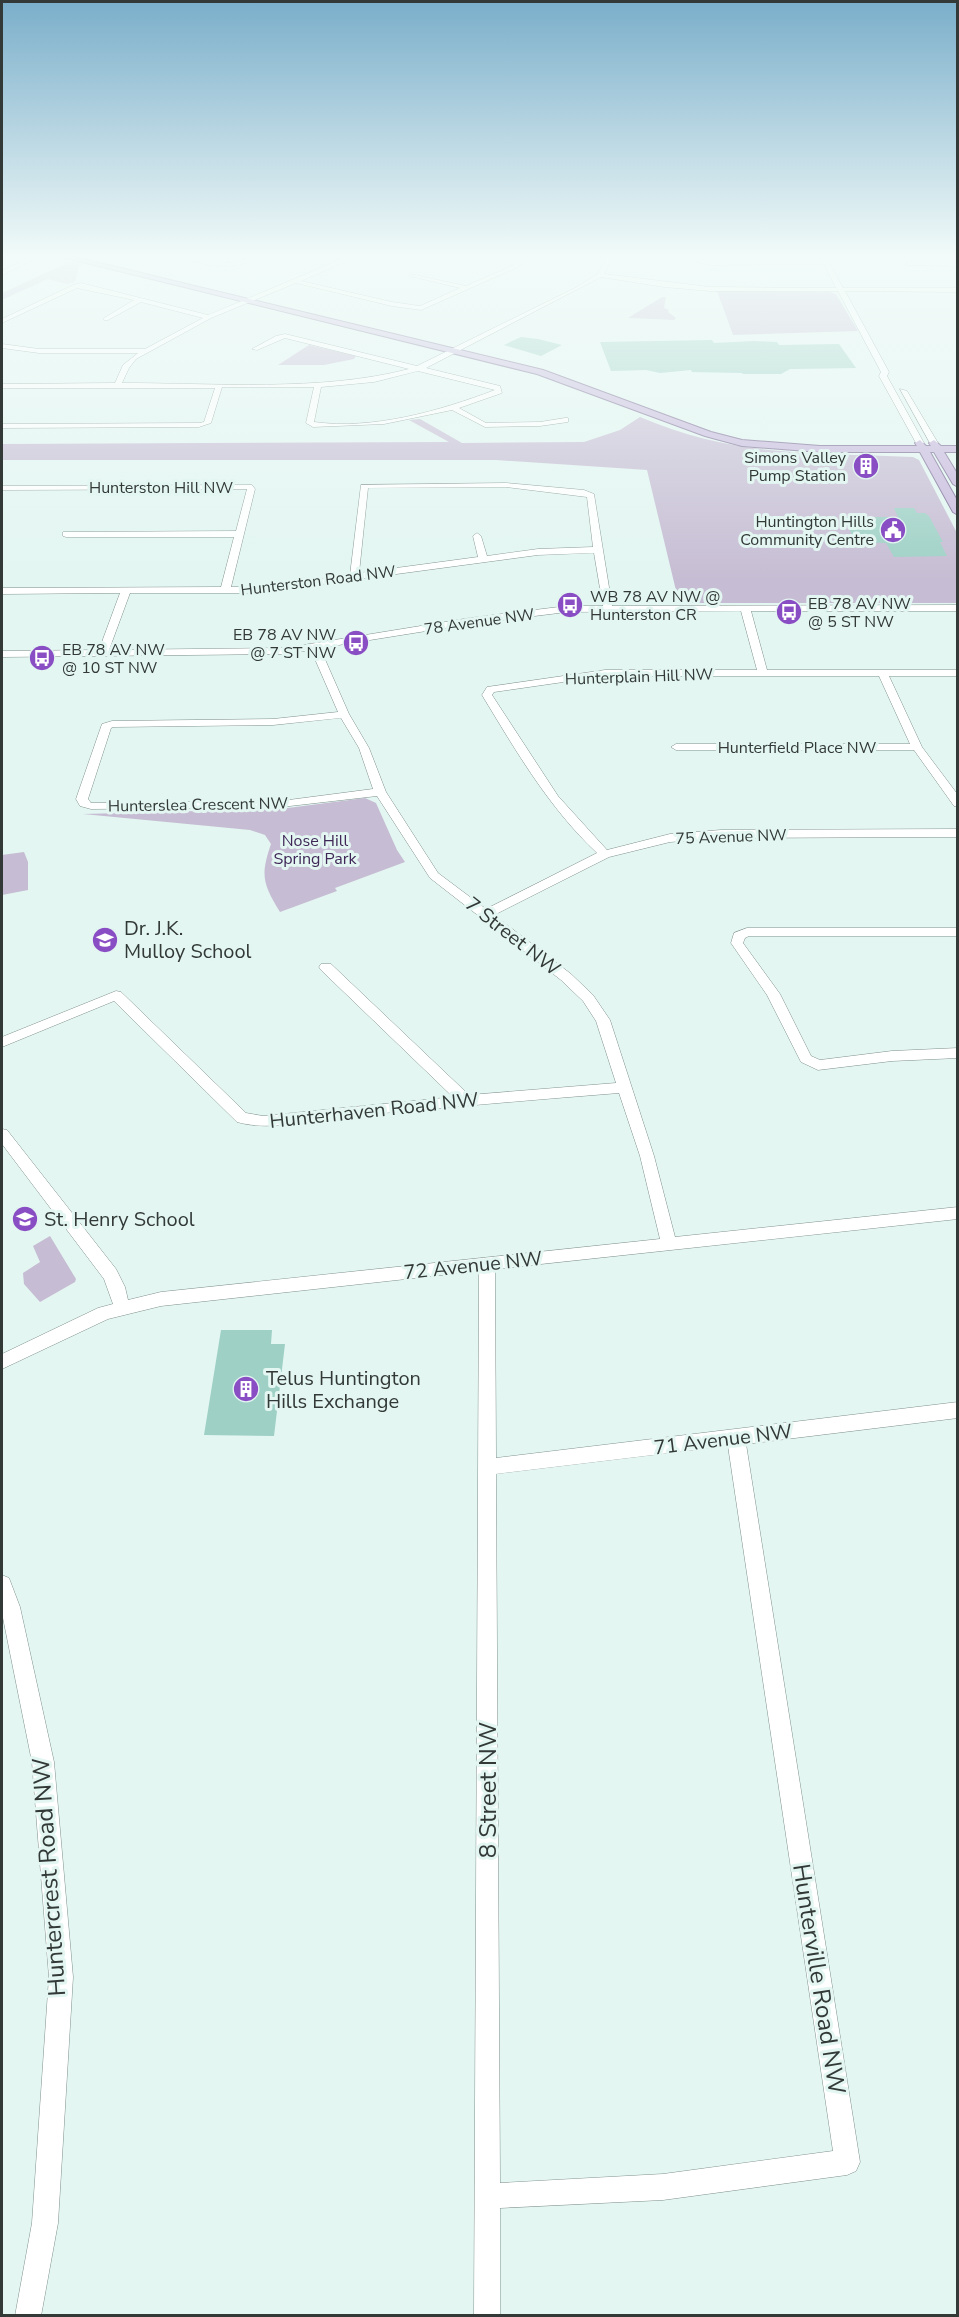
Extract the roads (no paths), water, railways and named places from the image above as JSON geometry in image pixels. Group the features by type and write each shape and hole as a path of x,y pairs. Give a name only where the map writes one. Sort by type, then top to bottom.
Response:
{"main road":[{"path":"516,365 708,434 742,442 788,448 883,449 957,442"},
{"path":"537,365 606,388 698,424 740,435 819,443 929,444 957,450"},
{"path":"929,444 928,460 957,512"},
{"path":"929,444 957,484"},
{"path":"883,449 928,460"},
{"path":"947,467 953,453 957,450"}],"street":[{"path":"117,386 128,365"},
{"path":"318,386 309,423 313,425 363,423 454,408 499,391 497,388 403,365"},
{"path":"2,386 318,386 374,380 428,365"},
{"path":"881,365 885,372 893,376"},
{"path":"885,372 883,376 929,444"},
{"path":"899,384 929,444"},
{"path":"2,426 200,425 207,423 219,386"},
{"path":"454,408 485,424 540,424 565,420"},
{"path":"354,576 364,487 366,486 506,486 584,493 591,496 597,550 608,608"},
{"name":"Hunterston Hill NW","path":"2,488 249,487 251,489 225,591"},
{"path":"66,534 239,534"},
{"path":"477,536 483,558"},
{"name":"Hunterston Road NW","path":"2,591 255,590 483,558 538,552 597,550"},
{"path":"102,654 126,591"},
{"path":"745,608 763,673"},
{"name":"78 Avenue NW","path":"2,654 254,652 315,646 470,621 567,609 957,608"},
{"name":"7 Street NW","path":"315,646 345,714 364,748 381,792 434,875 566,977 588,998 605,1025 647,1156 669,1244"},
{"name":"Hunterplain Hill NW","path":"605,854 556,804 487,694 491,689 604,673 957,673"},
{"path":"883,673 917,747 957,804"},
{"name":"Hunterslea Crescent NW","path":"345,714 273,722 112,724 106,726 82,799 84,804 91,806 280,804 381,792"},
{"name":"Hunterfield Place NW","path":"676,747 917,747"},
{"name":"75 Avenue NW","path":"486,914 605,854 646,842 688,835 957,833"},
{"path":"957,932 747,932 739,936 737,943 773,994 806,1059 818,1065 892,1056 957,1053"},
{"path":"326,967 466,1101"},
{"name":"Hunterhaven Road NW","path":"2,1042 116,995 242,1118 263,1122 625,1087"},
{"path":"2,1134 110,1274 117,1287 122,1308"},
{"name":"72 Avenue NW","path":"2,1362 104,1313 161,1299 957,1213"},
{"name":"8 Street NW","path":"487,1264 487,2316"},
{"name":"71 Avenue NW","path":"488,1467 957,1410"},
{"name":"Hunterville Road NW","path":"487,2196 663,2187 847,2162 736,1438"},
{"name":"Huntercrest Road NW","path":"2,1584 10,1607 43,1762 61,1977 45,2223 28,2316"}],"place":[{"name":"Simons Valley Pump Station","path":"866,466"},
{"name":"Huntington Hills Community Centre","path":"893,530"},
{"name":"WB 78 AV NW @ Hunterston CR","path":"570,605"},
{"name":"EB 78 AV NW @ 5 ST NW","path":"789,612"},
{"name":"EB 78 AV NW @ 7 ST NW","path":"356,643"},
{"name":"EB 78 AV NW @ 10 ST NW","path":"42,658"},
{"name":"Dr. J.K. Mulloy School","path":"105,940"},
{"name":"St. Henry School","path":"25,1219"},
{"name":"Telus Huntington Hills Exchange","path":"246,1389"}],"park label":[{"name":"Nose Hill Spring Park","path":"315,849"}]}
